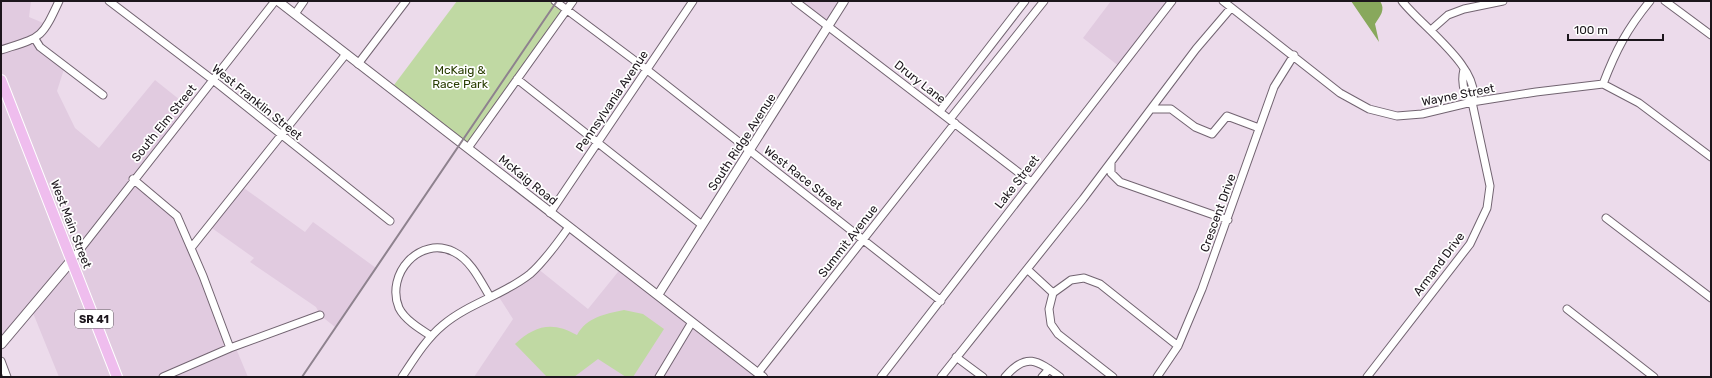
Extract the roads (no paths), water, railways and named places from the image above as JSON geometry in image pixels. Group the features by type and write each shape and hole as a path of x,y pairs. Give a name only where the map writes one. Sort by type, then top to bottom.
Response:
{"main road":[{"name":"West Main Street","path":"1,80 117,377"},
{"path":"1,344 71,261"}],"street":[{"path":"1,50 35,39 41,34 48,25 59,1"},
{"name":"West Franklin Street","path":"109,1 213,80 390,221"},
{"name":"South Elm Street","path":"71,261 133,179 277,1"},
{"name":"McKaig Road","path":"277,1 761,375"},
{"path":"295,14 304,1"},
{"path":"358,64 406,1"},
{"name":"West Race Street","path":"555,1 646,69 864,238 942,301"},
{"path":"468,148 573,1"},
{"name":"Pennsylvania Avenue","path":"550,213 693,1"},
{"name":"Drury Lane","path":"795,1 1031,182"},
{"name":"South Ridge Avenue","path":"658,295 751,151 844,1"},
{"path":"940,111 1026,1"},
{"name":"Summit Avenue","path":"761,375 1044,1"},
{"name":"Lake Street","path":"881,377 942,301 1031,182 1172,1"},
{"name":"Wayne Street","path":"1223,1 1294,55 1340,93 1369,109 1397,116 1422,114 1472,102 1536,92 1603,84"},
{"name":"Armand Drive","path":"1367,377 1470,244 1487,208 1490,186 1472,102 1475,96 1470,74 1464,69 1446,45 1402,1"},
{"path":"1431,30 1448,15 1464,9 1503,1"},
{"path":"1650,1 1634,20 1614,53 1603,84 1639,103 1711,157"},
{"path":"1665,1 1711,35"},
{"path":"941,377 1231,8"},
{"path":"35,39 40,48 103,95"},
{"path":"191,248 346,54"},
{"name":"Crescent Drive","path":"1157,377 1178,346 1202,289 1228,220 1274,87 1294,55"},
{"path":"517,79 598,141 702,225"},
{"path":"1151,109 1171,109 1196,127 1212,134 1227,116 1259,128"},
{"path":"1111,162 1111,173 1120,182 1215,214 1228,220"},
{"path":"133,179 177,216 230,348"},
{"path":"1606,218 1711,298"},
{"path":"402,377 431,336 444,324 490,297 515,285 537,268 569,227"},
{"path":"431,336 410,322 399,308 396,290 399,274 416,252 428,248 442,248 455,252 467,263 490,297"},
{"path":"1027,269 1053,293"},
{"path":"1113,377 1058,334 1051,324 1049,309 1053,293 1071,280 1084,278 1100,284 1178,346"},
{"path":"1567,309 1654,377"},
{"path":"163,377 230,348 320,315"},
{"path":"659,377 692,322"},
{"path":"956,357 983,377"},
{"path":"1,361 7,377"},
{"path":"1005,377 1014,366 1022,362 1040,362 1060,377"},
{"path":"1042,377 1049,369"}],"railway":[{"path":"302,377 557,1"}],"park label":[{"name":"McKaig & Race Park","path":"460,77"}]}
